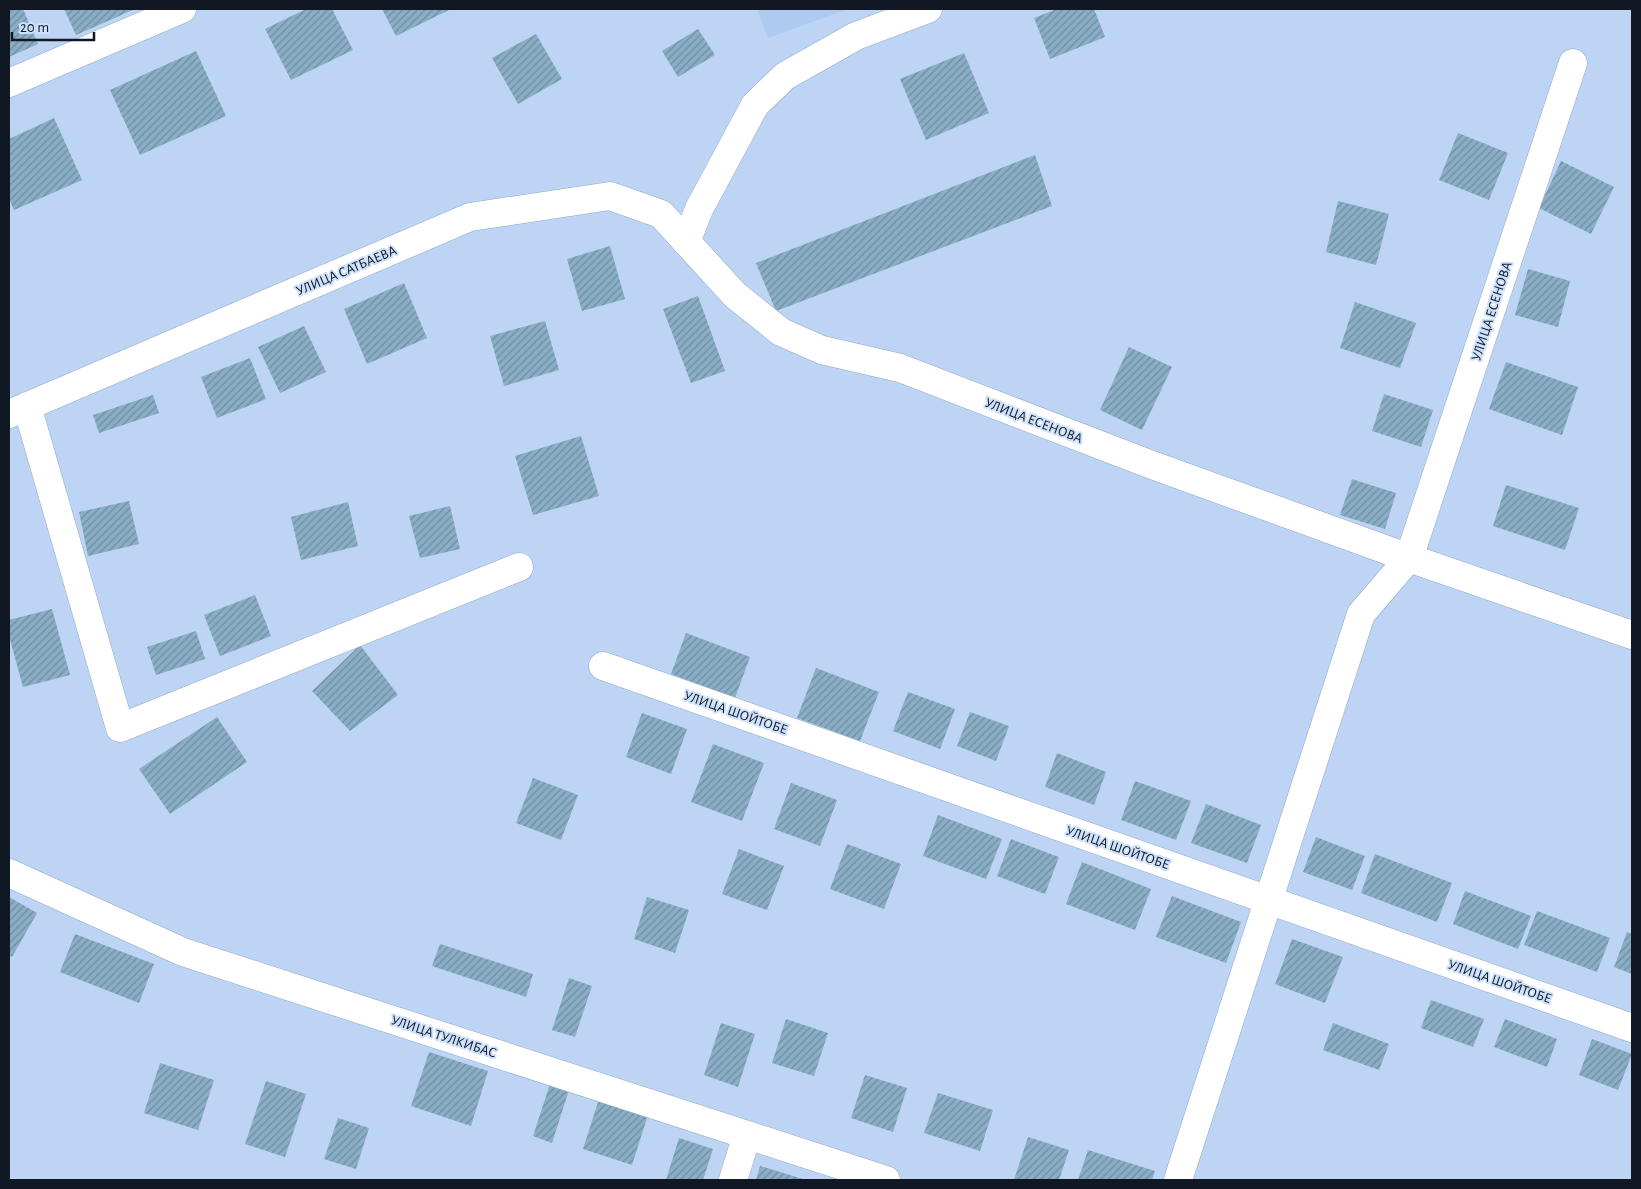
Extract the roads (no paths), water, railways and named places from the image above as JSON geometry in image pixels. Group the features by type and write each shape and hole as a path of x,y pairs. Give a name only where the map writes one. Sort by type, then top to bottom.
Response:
{"street":[{"path":"9,83 182,9"},
{"path":"686,242 698,209 755,105 785,76 856,36 928,9"},
{"name":"УЛИЦА ЕСЕНОВА","path":"1409,558 1573,63"},
{"name":"УЛИЦА САТБАЕВА","path":"18,410 470,217 610,196 661,214 686,242"},
{"name":"УЛИЦА ЕСЕНОВА","path":"686,242 735,295 781,332 822,350 900,368 1152,465 1409,558 1632,635"},
{"path":"18,410 120,728 520,567"},
{"path":"1178,1180 1361,614 1409,558"},
{"name":"УЛИЦА ШОЙТОБЕ","path":"603,666 1632,1028"},
{"name":"УЛИЦА ТУЛКИБАС","path":"9,873 183,952 886,1180"},
{"path":"733,1180 746,1135"}]}
